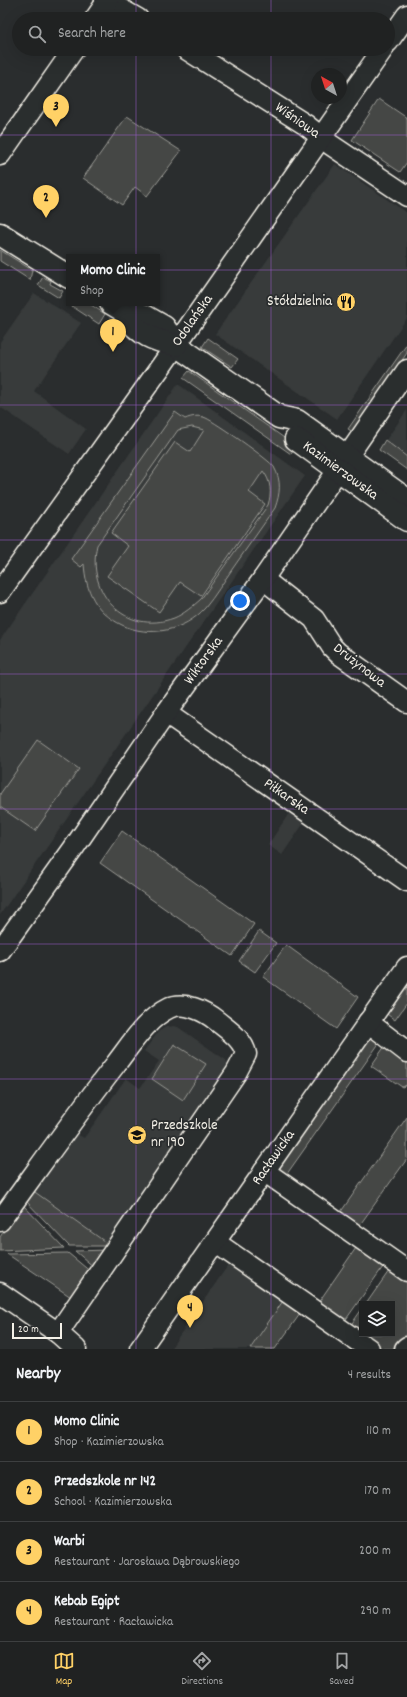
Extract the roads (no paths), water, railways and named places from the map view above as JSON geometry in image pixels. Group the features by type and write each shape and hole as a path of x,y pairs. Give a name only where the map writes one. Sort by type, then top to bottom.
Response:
{"street":[{"path":"99,12 107,0 127,12"},
{"path":"395,32 407,15"},
{"path":"0,155 69,56"},
{"name":"Wiśniowa","path":"197,56 306,125 407,196"},
{"name":"Odolańska","path":"0,592 176,345 378,56"},
{"path":"0,234 66,276"},
{"name":"Kazimierzowska","path":"116,306 135,328 155,340 176,345 278,417 297,421 407,520"},
{"name":"Wiktorska","path":"0,951 73,849 166,713 262,579 407,370"},
{"name":"Kazimierzowska","path":"342,463 407,500"},
{"name":"Drużynowa","path":"262,579 314,619 332,647 338,653 407,702"},
{"name":"Piłkarska","path":"166,713 407,881"},
{"name":"Racławicka","path":"140,1349 407,967"},
{"path":"0,1221 86,1101 139,1034 156,1017 170,1008 193,1008 210,1016 242,1043 246,1054 236,1073 58,1333"},
{"path":"368,1022 407,1052"},
{"path":"264,1171 407,1272"},
{"path":"215,1242 369,1349"},
{"path":"0,1293 58,1333 76,1349"}],"place":[{"name":"Warbi","path":"56,127"},
{"name":"Przedszkole nr 142","path":"46,218"},
{"name":"Stółdzielnia","path":"346,302"},
{"name":"Momo Clinic","path":"113,352"},
{"name":"Przedszkole nr 190","path":"137,1135"},
{"name":"Kebab Egipt","path":"190,1328"}]}
